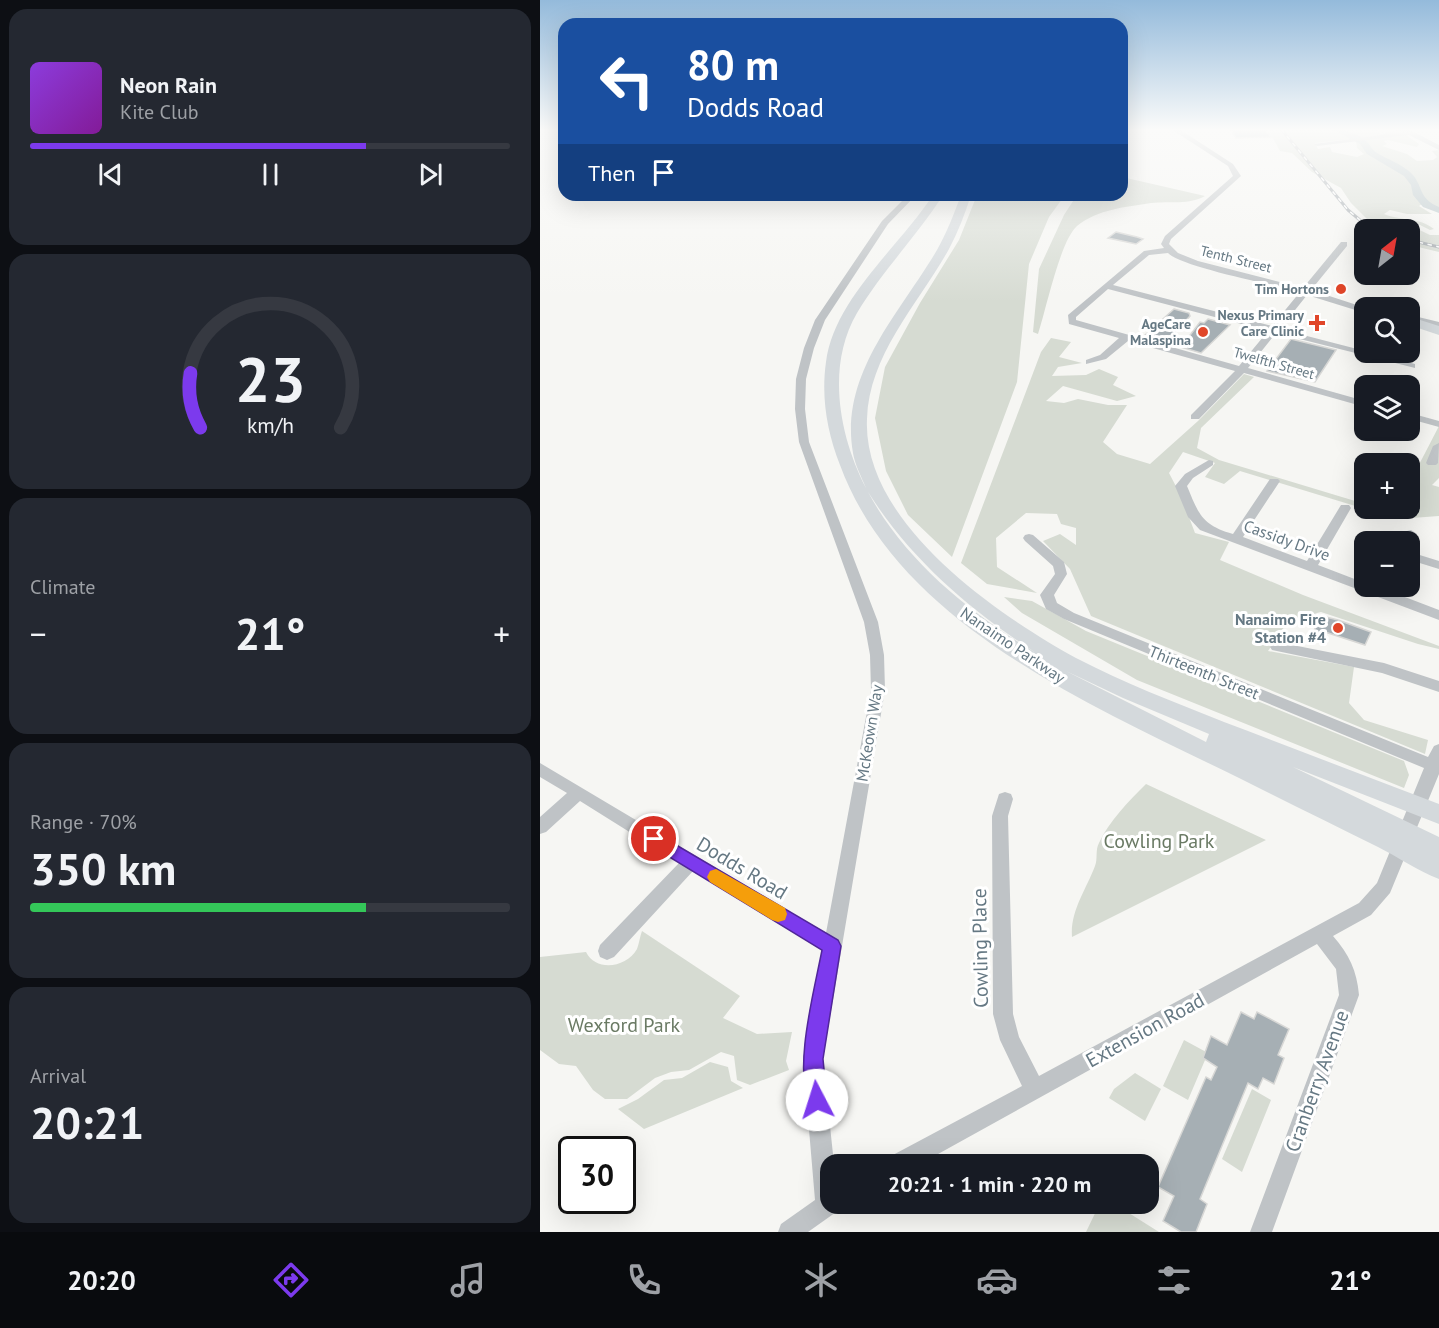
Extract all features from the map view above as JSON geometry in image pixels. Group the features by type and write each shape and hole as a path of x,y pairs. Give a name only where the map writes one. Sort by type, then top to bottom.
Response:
{"highway":[{"name":"Nanaimo Parkway","path":"933,201 860,298 845,326 833,358 831,395 835,428 846,465 868,507 905,558 933,585 956,594 998,618 1052,654 1166,708 1438,814"},
{"name":"Nanaimo Parkway","path":"964,201 947,239 879,354 864,388 859,415 863,461 879,495 902,531 938,566 956,594 1000,638 1069,683 1383,830 1433,856"},
{"path":"1420,322 1439,327"},
{"path":"1052,654 1383,830"}],"street":[{"path":"1106,286 1147,253 1169,250 1165,244 1168,238 1225,186"},
{"name":"McKeown Way","path":"823,1154 813,1059 831,946 878,690 877,655 871,622 804,442 800,409 801,379 808,348 820,320 885,223 906,201"},
{"path":"1195,417 1240,369 1344,244"},
{"name":"Tenth Street","path":"1169,250 1195,264 1354,303"},
{"path":"1106,286 1412,366"},
{"name":"Twelfth Street","path":"1106,286 1077,310 1071,317 1072,322 1354,401"},
{"name":"Tenth Street","path":"1305,291 1354,307"},
{"path":"1089,362 1102,357 1125,338"},
{"path":"1420,419 1439,424"},
{"path":"1432,463 1439,446"},
{"name":"Cassidy Drive","path":"1209,463 1190,476 1181,486 1196,522 1205,530 1311,566 1439,615"},
{"path":"1236,539 1274,481"},
{"path":"1311,566 1345,507"},
{"name":"Thirteenth Street","path":"1029,538 1059,566 1061,574 1047,595 1051,606 1069,616 1437,761"},
{"path":"1420,559 1439,565"},
{"path":"1277,647 1384,668 1439,687"},
{"name":"Extension Road","path":"917,1154 1365,909 1384,888 1437,761"},
{"name":"Dodds Road","path":"540,769 831,946"},
{"path":"540,827 578,793"},
{"name":"Cowling Place","path":"1005,799 1000,816 1003,1014 1010,1040 1035,1090"},
{"path":"607,951 691,862"},
{"name":"Cranberry Avenue","path":"1261,1232 1349,995 1349,975 1338,956 1320,934"},
{"path":"789,1232 820,1210"}],"green space":[{"path":"1128,186 1163,186 1205,196 1186,202 1151,203 1112,210 1085,220 1077,226 1059,260 1038,334 1033,332 1039,269 1064,215 1073,201 1128,201"},
{"path":"1338,186 1439,186 1439,210 1422,204 1419,206 1432,214 1407,214 1390,210 1384,214 1406,219 1367,219"},
{"path":"975,201 1061,201 1049,217 1029,264 1017,382 952,557 908,515 886,471 875,418 885,367 920,303 959,240"},
{"path":"1420,222 1434,229 1430,230 1420,225"},
{"path":"1420,230 1430,235 1439,235 1439,252 1420,247"},
{"path":"1051,338 1071,342 1059,357 1082,363 1058,367 1052,376 1086,375 1099,369 1118,377 1113,385 1136,396 1117,401 1063,386 1046,401 1064,403 1078,399 1108,405 1127,405 1103,442 1117,454 1150,464 1198,421 1244,374 1254,377 1201,428 1197,448 1219,460 1354,501 1354,506 1240,471 1224,484 1205,477 1215,463 1183,452 1169,473 1181,496 1195,533 1229,542 1220,560 1303,595 1439,646 1439,649 1418,644 1321,612 1289,620 1268,651 1354,667 1349,703 1364,720 1428,740 1425,754 1091,616 1070,569 1043,541 1060,534 1076,545 1076,528 1061,524 1057,514 1026,513 996,538 997,567 1037,593 987,584 961,563 1041,352"},
{"path":"1439,426 1439,478 1432,485 1439,487 1439,516 1420,517 1420,463"},
{"path":"1004,597 1032,601 1086,631 1404,761 1409,775 1404,788 1137,680 1022,613"},
{"name":"Cowling Park","path":"1146,784 1266,840 1072,937 1073,918 1095,866 1099,843 1114,819"},
{"name":"Wexford Park","path":"642,931 740,996 723,1018 757,1034 792,1032 786,1061 789,1070 750,1085 737,1080 734,1056 721,1052 689,1070 671,1072 655,1078 627,1099 605,1099 593,1090 576,1066 559,1064 540,1050 540,957 586,952 597,963 619,964 637,949"},
{"path":"1184,1040 1208,1053 1188,1100 1163,1086"},
{"name":"Wexford Park","path":"710,1062 728,1067 731,1081 743,1088 644,1129 618,1109 638,1099 664,1080 682,1078"},
{"path":"1135,1073 1161,1089 1145,1121 1109,1098 1114,1089"},
{"path":"1252,1089 1271,1100 1242,1172 1222,1159"},
{"path":"1095,1214 1130,1214 1159,1232 1086,1232"}],"building":[{"path":"1116,232 1143,239 1136,244 1108,238"},
{"path":"1174,309 1189,313 1190,316 1165,343 1143,337"},
{"path":"1208,319 1230,325 1201,353 1181,347 1200,322 1204,323"},
{"path":"1291,339 1336,350 1315,382 1267,371"},
{"name":"Nanaimo Fire Station #4","path":"1314,614 1371,632 1365,645 1325,632 1323,636 1313,633 1317,624 1310,622"},
{"path":"1241,1012 1254,1019 1257,1012 1289,1029 1278,1055 1284,1058 1274,1084 1263,1078 1258,1089 1248,1083 1200,1199 1207,1204 1196,1232 1181,1232 1163,1221 1174,1196 1159,1188 1159,1185 1206,1077 1211,1080 1217,1067 1203,1058 1211,1036 1227,1045"}],"waterway":[{"path":"1415,186 1417,195 1426,205 1439,210"}],"railway":[{"path":"1329,186 1359,219"},
{"path":"1420,242 1439,247"}],"slow traffic":[{"path":"716,877 778,914"}],"place":[{"name":"Tim Hortons","path":"1341,289"},
{"name":"Nexus Primary Care Clinic","path":"1317,323"},
{"name":"AgeCare Malaspina","path":"1203,332"},
{"name":"Nanaimo Fire Station #4","path":"1338,628"}],"route":[{"path":"654,839 831,946 813,1059 817,1100"}]}
